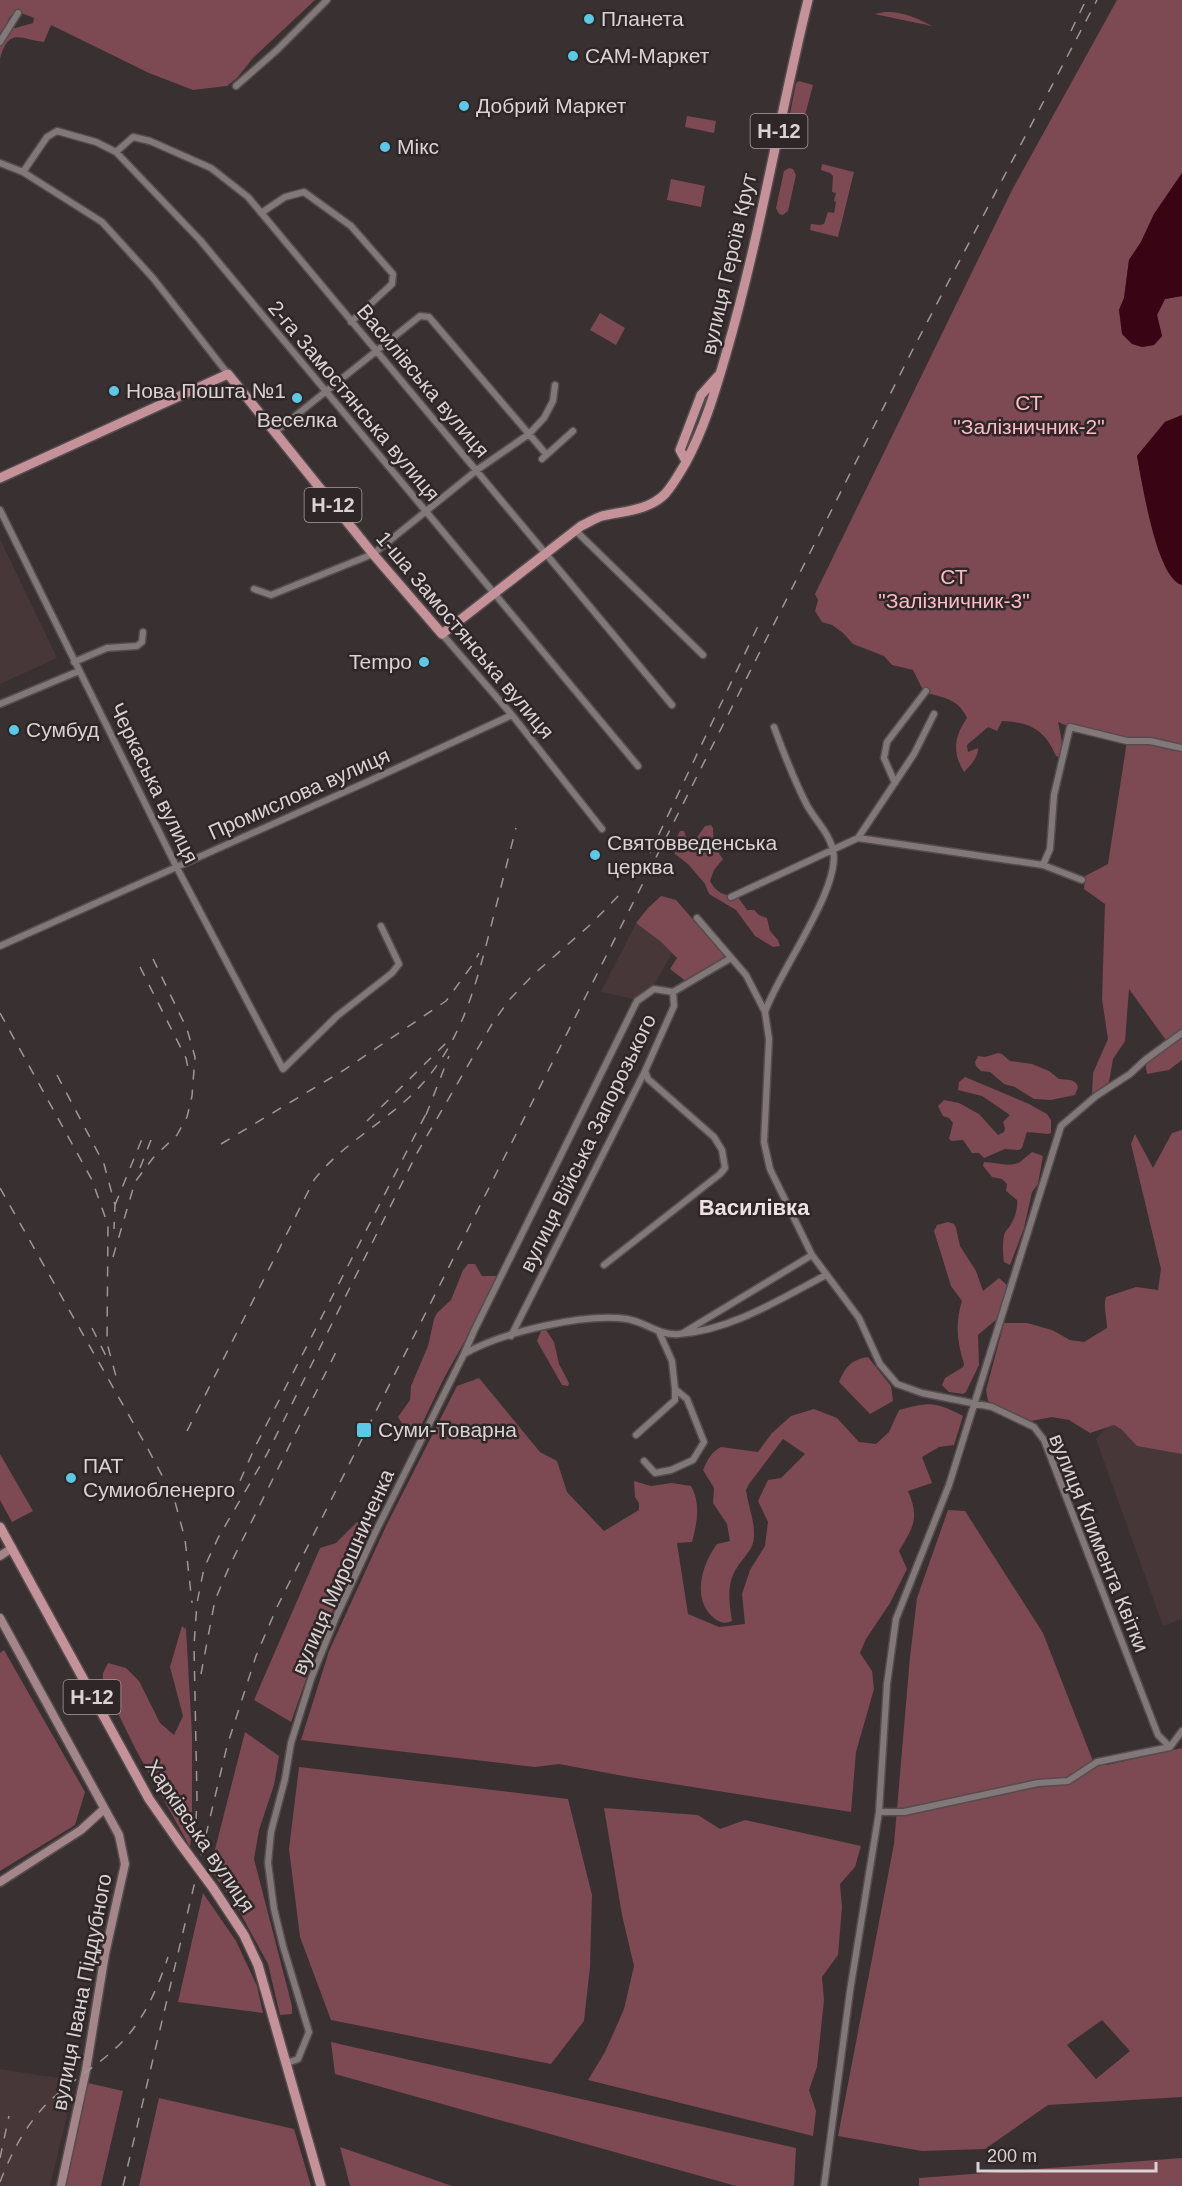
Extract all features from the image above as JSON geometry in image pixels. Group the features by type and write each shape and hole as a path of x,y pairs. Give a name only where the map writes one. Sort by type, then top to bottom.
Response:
{"main road":[{"name":"вулиця Героїв Крут","path":"575,530 600,517 642,508 664,495 692,452 708,416 751,262 808,0"},
{"name":"1-ша Замостянська вулиця","path":"228,374 273,433 442,634"},
{"path":"0,478 228,374"},
{"name":"Н-12","path":"442,634 575,530"},
{"name":"Харківська вулиця","path":"0,1527 149,1799 244,1935 258,1965 321,2186"}],"street":[{"path":"236,86 277,50 327,0"},
{"path":"0,42 18,13"},
{"name":"2-га Замостянська вулиця","path":"23,172 47,136 57,131 96,142 116,152 200,240 638,766"},
{"name":"Василівська вулиця","path":"116,152 133,137 150,141 211,168 248,197 672,705"},
{"name":"1-ша Замостянська вулиця","path":"0,164 23,172 102,222 153,279 228,374"},
{"path":"261,213 285,197 304,192 351,226 393,274 392,284 351,322"},
{"path":"273,433 420,316 429,317 529,434 544,457 573,431"},
{"path":"254,589 271,595 373,554 477,470 529,434 553,402 555,385"},
{"name":"Черкаська вулиця","path":"0,510 176,866 283,1069 337,1016 399,964 381,926"},
{"path":"575,530 703,656"},
{"path":"74,662 107,648 137,646 142,642 143,632"},
{"name":"1-ша Замостянська вулиця","path":"442,634 512,715 602,829"},
{"path":"0,704 79,670"},
{"path":"895,783 884,758 887,742 926,691"},
{"path":"731,897 832,848 858,838 914,754 934,714"},
{"name":"Промислова вулиця","path":"0,946 512,715"},
{"path":"774,727 792,776 809,809 824,828 835,862"},
{"path":"1043,865 1050,849 1054,795 1070,727 1127,741 1150,741 1182,748"},
{"path":"858,838 1043,865 1082,880"},
{"path":"765,1012 771,994 818,908 835,862 845,844"},
{"path":"697,918 746,975 765,1012"},
{"name":"вулиця Війська Запорозького","path":"511,1336 645,1071 674,1006 673,992 731,958"},
{"name":"вулиця Мирошниченка","path":"287,2063 298,2059 309,2032 274,1909 268,1863 271,1832 285,1779 291,1743 311,1679 336,1617 375,1533 637,1001 654,989 673,992"},
{"name":"вулиця Климента Квітки","path":"765,1012 769,1039 764,1142 770,1169 812,1255 859,1318 880,1364 897,1384 922,1394 992,1407 1034,1427 1044,1440 1158,1735 1170,1747"},
{"path":"824,2186 850,1991 879,1812 887,1684 896,1619 949,1485 1061,1126 1096,1096 1130,1074 1144,1060 1182,1033"},
{"path":"604,1265 725,1168 722,1150 714,1137 655,1086 648,1079 645,1071"},
{"path":"680,1334 812,1255"},
{"path":"464,1354 481,1344 511,1336 559,1324 602,1318 638,1321 667,1335 712,1329 760,1309 826,1275"},
{"path":"636,1435 675,1400 672,1361 659,1332"},
{"path":"644,1461 655,1473 671,1470 693,1460 704,1442 687,1399 675,1389"},
{"path":"0,1556 12,1548"},
{"name":"вулиця Івана Піддубного","path":"0,1618 119,1835 125,1864 105,1954 86,2070 61,2186"},
{"path":"879,1812 904,1812 1038,1784 1068,1781 1097,1762 1170,1747 1182,1731"},
{"path":"0,1882 81,1830 104,1809"}],"shaded area":[{"path":"1182,173 1182,296 1165,299 1157,315 1162,336 1154,345 1142,347 1132,344 1122,334 1119,310 1124,298 1129,260 1141,242 1154,214"},
{"path":"1182,415 1182,585 1173,578 1158,548 1137,456 1165,422"},
{"path":"0,539 57,658 0,684"},
{"path":"636,923 672,953 653,987 634,999 601,992"},
{"path":"1114,1425 1138,1446 1182,1454 1182,1619 1163,1626 1096,1439 1106,1428"},
{"path":"0,2069 65,2079 73,2091 50,2186 0,2186"}],"green space":[{"path":"0,0 315,0 253,58 237,78 227,86 193,90 149,73 51,25 44,42 17,37 7,42 0,59","holes":["16,11 34,18 33,23 8,30 8,21"]},
{"path":"1117,0 1182,0 1182,173 1154,214 1141,242 1129,260 1124,298 1119,310 1142,347 1154,345 1162,336 1157,315 1165,299 1182,296 1182,415 1165,422 1137,456 1141,479 1178,583 1182,585 1182,1060 1169,1070 1147,1074 1145,1060 1168,1043 1129,989 1125,1041 1113,1059 1109,1082 1092,1094 1093,1073 1108,1039 1102,999 1105,904 1084,889 1085,876 1108,864 1127,741 1058,722 1062,745 1059,757 1056,756 1047,740 1035,729 1021,723 1002,721 997,731 988,727 967,745 968,752 978,748 978,752 974,761 964,772 960,765 956,745 959,732 967,718 959,706 949,700 924,692 913,670 892,665 884,656 853,644 832,625 822,622 815,611 818,600 815,594 1012,190"},
{"path":"885,12 909,16 932,26 874,14"},
{"path":"799,81 813,85 797,146 788,143 787,140 796,83"},
{"path":"687,116 716,121 714,133 685,127"},
{"path":"822,164 854,172 838,237 810,230 811,224 824,224 828,212 834,213 836,202 834,201 836,193 832,192 833,176 821,170"},
{"path":"789,168 793,169 796,175 788,211 783,215 779,214 776,208 784,171"},
{"path":"671,179 705,186 701,207 667,200"},
{"path":"600,313 625,328 616,345 590,330"},
{"path":"711,825 715,845 723,859 714,870 710,881 722,893 738,897 747,910 754,910 767,918 770,931 780,946 773,947 755,936 736,910 709,894 705,884 689,865 675,854 674,843 680,831 684,831 687,840 693,843 705,826"},
{"path":"661,896 676,900 726,957 687,982 670,969 677,958 636,923"},
{"path":"998,1053 1010,1061 1032,1064 1049,1071 1059,1079 1071,1080 1078,1087 1075,1095 1051,1100 1034,1099 1015,1087 1004,1084 990,1072 981,1071 976,1066 978,1056 985,1057"},
{"path":"965,1077 1047,1114 1051,1120 1051,1133 1027,1132 1022,1148 1019,1150 1005,1149 984,1158 979,1153 972,1153 963,1140 952,1141 949,1139 953,1123 949,1118 943,1116 938,1106 944,1100 959,1103 979,1114 998,1135 1004,1132 1003,1122 1010,1115 982,1096 958,1090 959,1082"},
{"path":"1182,1130 1182,1454 1137,1446 1114,1425 1090,1433 1069,1420 1052,1417 1031,1421 988,1401 986,1390 1004,1323 1027,1323 1052,1330 1070,1340 1084,1342 1107,1328 1106,1297 1136,1287 1158,1290 1161,1269 1131,1144 1135,1134 1153,1168 1172,1133"},
{"path":"1032,1152 1043,1156 1038,1184 1032,1192 1024,1228 1010,1265 1004,1262 1003,1239 1015,1216 1017,1200 1006,1191 1007,1184 1002,1179 992,1177 983,1166 984,1162 1016,1164"},
{"path":"948,1222 954,1224 960,1246 976,1271 983,1291 999,1278 1007,1285 998,1318 978,1335 979,1365 963,1394 949,1392 942,1385 945,1378 963,1367 964,1364 958,1332 958,1317 962,1301 951,1286 934,1231 937,1225"},
{"path":"468,1264 475,1264 482,1276 497,1276 493,1291 444,1378 420,1428 406,1430 398,1417 410,1400 411,1386 428,1346 434,1319 451,1300 463,1270"},
{"path":"546,1330 554,1342 559,1364 569,1383 568,1386 562,1385 537,1341 541,1331"},
{"path":"868,1357 891,1386 893,1401 870,1414 839,1382 850,1365"},
{"path":"479,1378 540,1452 557,1461 567,1492 604,1531 639,1510 634,1481 651,1486 672,1483 691,1486 697,1507 694,1535 692,1542 677,1543 688,1614 719,1627 745,1624 742,1594 750,1570 765,1546 768,1522 758,1501 768,1480 781,1478 805,1454 783,1439 746,1490 754,1541 751,1549 734,1572 729,1599 732,1621 725,1623 716,1620 707,1610 701,1592 703,1571 712,1552 717,1544 730,1541 727,1524 713,1503 714,1488 703,1470 715,1451 721,1447 758,1452 772,1433 791,1416 814,1409 837,1418 859,1442 876,1444 889,1432 899,1410 932,1404 963,1416 954,1445 939,1447 922,1457 932,1483 908,1491 914,1516 911,1529 899,1551 907,1569 860,1653 872,1671 874,1689 856,1752 851,1812 559,1764 535,1767 301,1740 329,1651 386,1526 457,1386"},
{"path":"0,1454 33,1511 12,1522 0,1500"},
{"path":"948,1510 965,1511 1043,1633 1093,1761 1107,1765 1182,1748 1182,2097 1048,2105 985,2149 922,2151 838,2136 894,1844 917,1598","holes":["1102,2020 1130,2051 1096,2079 1067,2045"]},
{"path":"357,1522 375,1525 323,1631 291,1722 254,1700 320,1548 336,1543"},
{"path":"182,1626 186,1629 192,1734 190,1847 136,1750 103,1683 103,1673 108,1663 126,1668 139,1681 160,1723 174,1735 183,1716 170,1667"},
{"path":"4,1650 85,1792 75,1825 0,1871 0,1653"},
{"path":"245,1732 279,1756 274,1785 259,1830 254,1859 292,2006 292,2014 280,2015 268,1964 236,1905 210,1869"},
{"path":"299,1767 568,1799 592,1895 590,1967 584,2021 551,2064 331,2020 300,1937 289,1849"},
{"path":"604,1808 698,1815 720,1829 745,1820 861,1846 855,1867 840,1884 842,1907 838,1955 822,1977 824,2000 817,2067 809,2090 816,2111 813,2136 588,2080 605,2052 624,2009 634,1966 622,1915"},
{"path":"203,1893 236,1941 257,1986 263,2013 178,2002"},
{"path":"331,2042 796,2148 794,2186 736,2186 335,2074"},
{"path":"88,2083 123,2091 101,2186 64,2186"},
{"path":"159,2098 294,2129 311,2186 139,2186"},
{"path":"340,2147 452,2186 350,2186"},
{"path":"1182,2158 1182,2186 919,2186 919,2178"}],"railway":[{"path":"1071,31 1086,0"},
{"path":"123,2186 227,1746 256,1656 277,1607 912,351 1097,0"},
{"path":"650,853 758,626"},
{"path":"187,1431 314,1180 339,1154 397,1108 423,1083 436,1067 457,1031 478,974 516,828"},
{"path":"195,1841 197,1798 194,1645 197,1603 204,1568 218,1538 267,1454 417,1153 492,1024 509,1000 534,974 590,925 625,889"},
{"path":"221,1144 344,1070 446,1001 479,953"},
{"path":"113,1257 135,1182 153,1158 177,1135 187,1117 192,1096 195,1057 187,1029 153,959"},
{"path":"140,967 186,1058 189,1073"},
{"path":"0,1013 92,1180 108,1225 107,1343 117,1380"},
{"path":"367,1121 446,1043"},
{"path":"426,1115 449,1056"},
{"path":"57,1075 104,1164 115,1205 114,1229"},
{"path":"232,1499 255,1447 429,1108"},
{"path":"115,1205 144,1134"},
{"path":"140,1168 151,1140"},
{"path":"0,1188 174,1498 185,1539 192,1603"},
{"path":"92,1328 106,1356"},
{"path":"201,1674 215,1600 230,1565 338,1348"},
{"path":"0,2182 17,2144 41,2110 60,2092 113,2051 130,2033 150,2002 168,1957"},
{"path":"0,2158 9,2116"}],"place":[{"name":"Планета","path":"589,19"},
{"name":"САМ-Маркет","path":"573,56"},
{"name":"Добрий Маркет","path":"464,106"},
{"name":"Мікс","path":"385,147"},
{"name":"Нова Пошта №1","path":"114,391"},
{"name":"Веселка","path":"297,398"},
{"name":"Tempo","path":"424,662"},
{"name":"Сумбуд","path":"14,730"},
{"name":"Святовведенська церква","path":"595,855"},
{"name":"Суми-Товарна","path":"364,1430"},
{"name":"ПАТ Сумиобленерго","path":"71,1478"}],"district":[{"name":"Василівка","path":"754,1207"}],"park label":[{"name":"СТ \"Залізничник-2\"","path":"1029,415"},
{"name":"СТ \"Залізничник-3\"","path":"954,589"}]}
